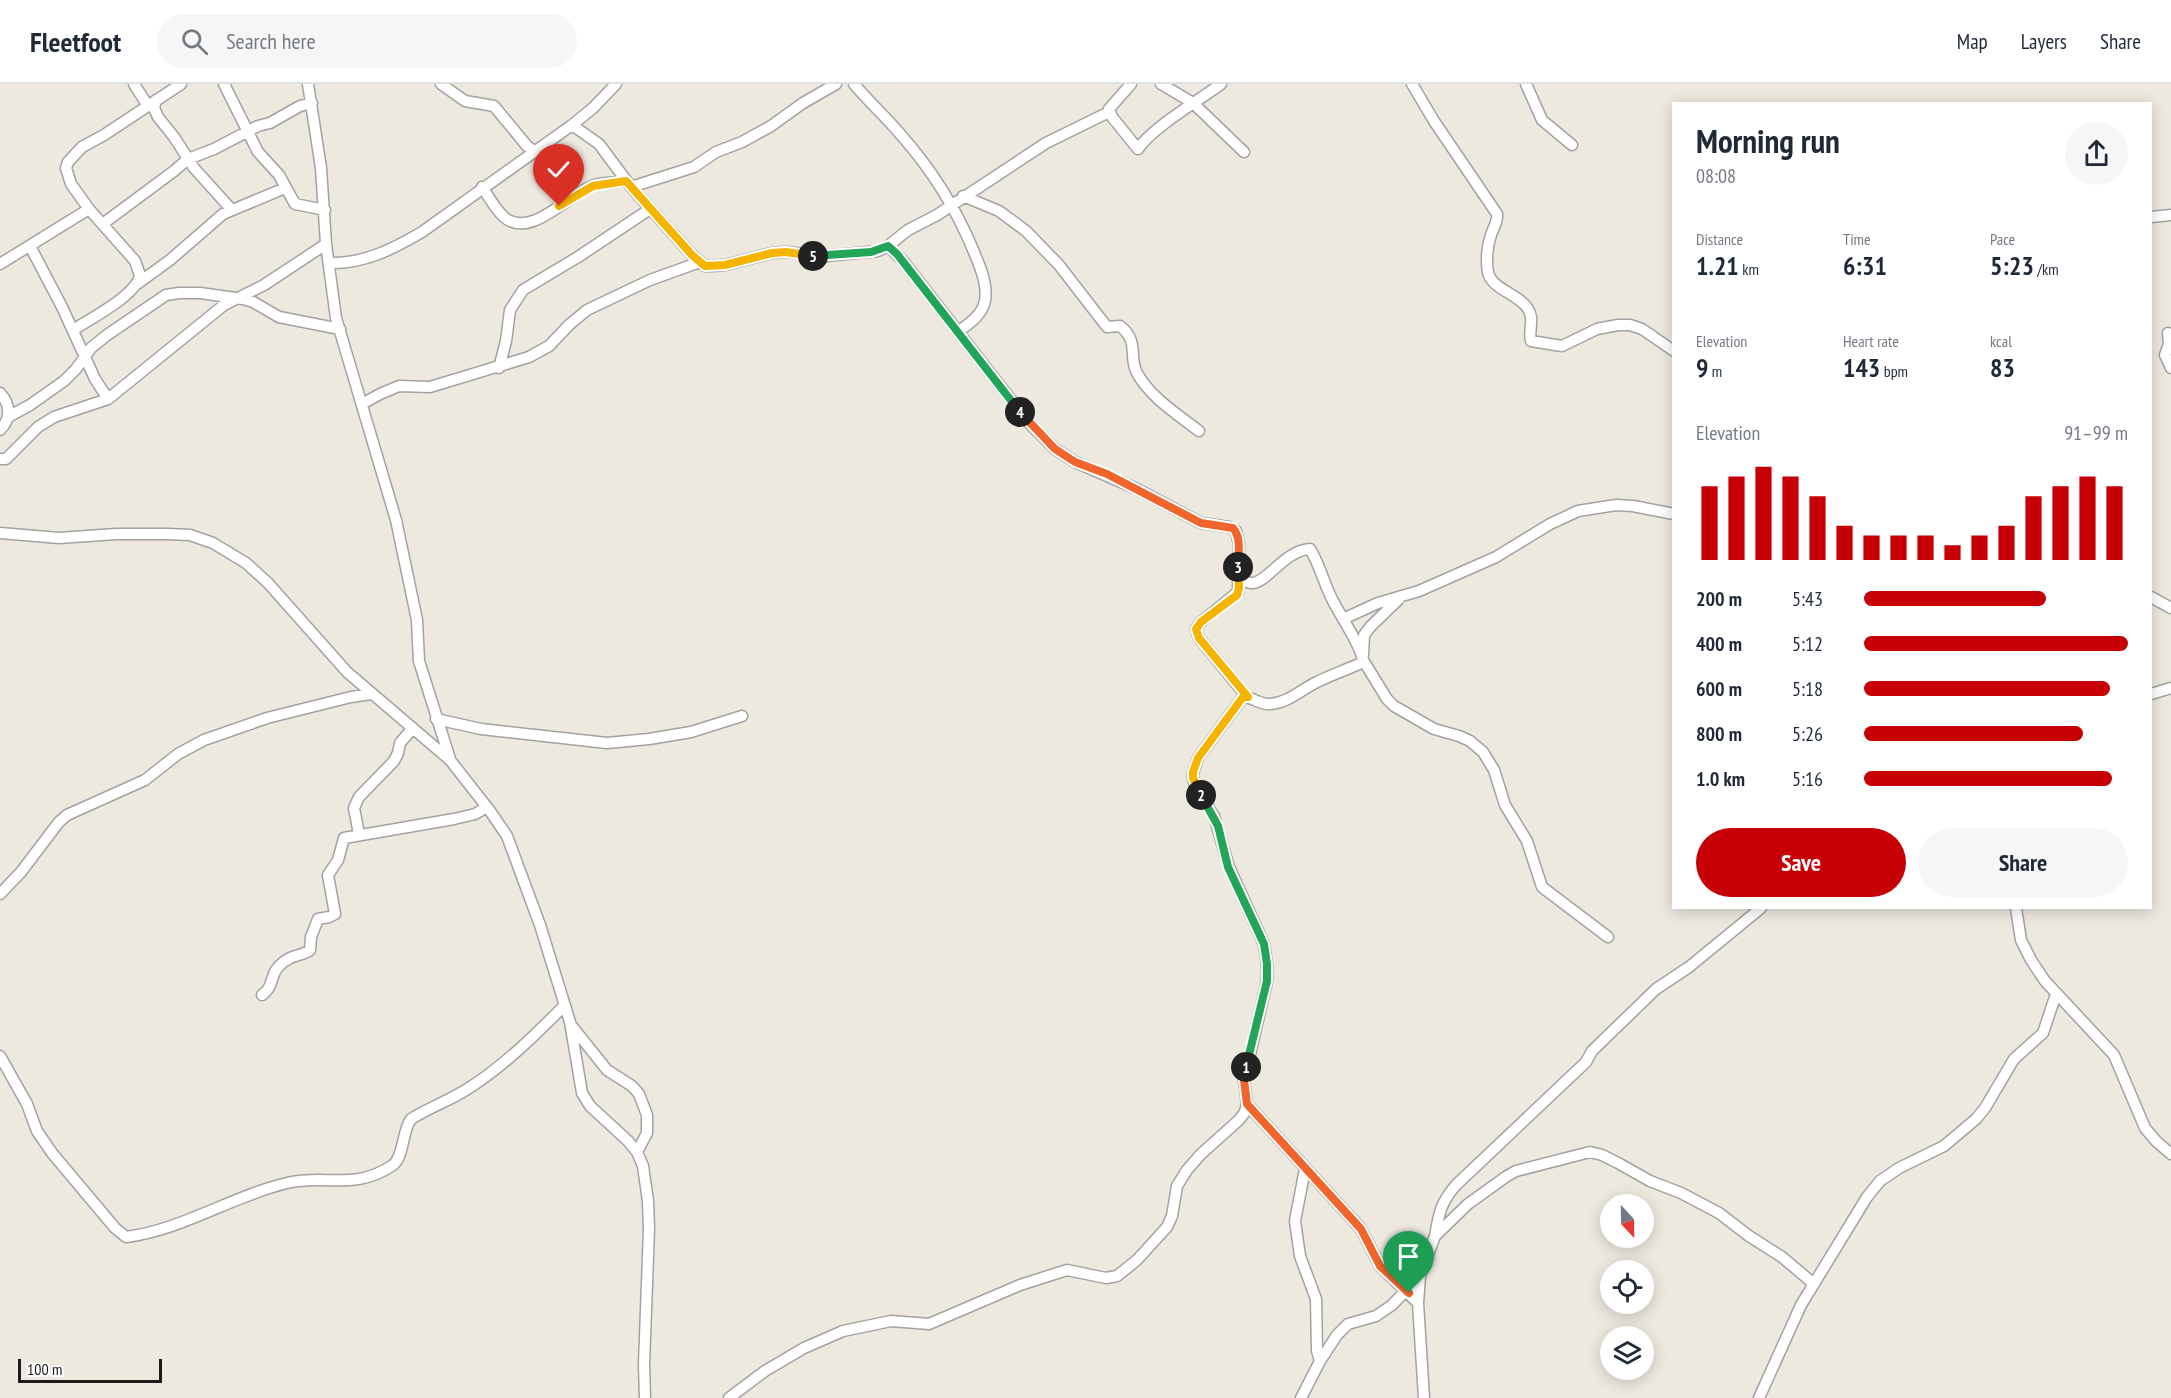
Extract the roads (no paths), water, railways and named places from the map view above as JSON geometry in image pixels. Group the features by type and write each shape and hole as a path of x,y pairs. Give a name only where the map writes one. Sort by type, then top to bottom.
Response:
{"street":[{"path":"134,84 152,103 156,113 201,176 231,209"},
{"path":"136,285 140,268 104,223 89,209 68,178 66,168 68,162 82,147 181,84"},
{"path":"224,84 258,152 274,169 295,204 325,210"},
{"path":"308,84 325,210 326,244 340,329 396,520 417,620 419,661 450,760"},
{"path":"441,84 465,101 494,106 534,151"},
{"path":"329,263 355,262 402,244 422,232 572,125 593,108 616,84"},
{"path":"482,188 504,217 512,222 523,224 546,215 593,186 628,184 694,167 716,152 742,142 771,126 836,84"},
{"path":"855,85 868,84"},
{"path":"572,125 598,144 628,184 700,262 705,266 725,265 772,253 826,256 878,251 1046,143 1109,112 1112,105 1131,84"},
{"path":"1161,84 1193,104 1244,152"},
{"path":"1109,112 1137,149 1142,142 1221,84"},
{"path":"1412,84 1434,121 1497,214 1497,221 1489,242 1487,271 1494,284 1510,292 1528,309 1533,323 1531,340 1562,346 1597,329 1618,325 1642,329 1672,350"},
{"path":"1526,84 1542,120 1572,145"},
{"path":"855,85 901,134 952,203 979,265 986,290 985,301 977,316 959,331"},
{"path":"104,223 188,159 270,123 300,106 312,104"},
{"path":"73,330 119,300 170,260 213,220 231,209 285,188"},
{"path":"963,196 999,212 1026,231 1059,265 1107,327 1120,326 1127,333 1134,348 1136,371 1151,392 1199,431"},
{"path":"499,368 506,341 510,310 523,290 650,208"},
{"path":"0,264 89,209"},
{"path":"2152,217 2171,215"},
{"path":"0,459 6,459 39,427 54,417 108,399 225,305 299,263 326,244"},
{"path":"30,246 95,379 108,399"},
{"path":"888,246 903,261 927,294 959,331 1029,423 1055,449 1075,462 1107,474 1201,523 1233,528 1236,531 1239,544 1237,595 1201,622 1196,629 1199,638 1248,697 1262,704 1275,704 1314,683 1361,663 1364,635 1400,598"},
{"path":"362,404 399,387 430,387 499,368 529,357 549,346 587,310 650,280 700,262"},
{"path":"0,430 8,417 30,405 64,381 107,335 166,295 200,293 239,298 253,302 279,317 340,329"},
{"path":"2168,333 2169,350 2165,355 2171,368"},
{"path":"0,393 7,402 8,417"},
{"path":"1343,619 1378,603 1419,591 1496,557 1550,524 1578,511 1616,505 1672,514"},
{"path":"0,532 59,538 116,534 168,534 190,536 213,543 246,563 268,583 347,672 450,760 486,807 507,836 540,925 570,1022 582,1093 590,1106 628,1141 637,1152 643,1166 648,1202 645,1398"},
{"path":"1238,578 1254,583 1302,549 1310,549 1343,619 1380,688 1394,706 1434,729 1470,741 1483,752 1494,770 1504,805 1527,841 1537,869 1539,883 1608,937"},
{"path":"2152,598 2171,608"},
{"path":"2152,694 2171,688"},
{"path":"0,894 67,815 145,780 188,747 267,718 371,694"},
{"path":"729,1398 765,1371 804,1348 843,1331 891,1322 929,1324 1020,1285 1067,1270 1106,1278 1117,1276 1137,1260 1167,1227 1172,1216 1177,1186 1187,1170 1245,1112 1247,1104 1244,1080 1267,981 1264,944 1228,867 1218,826 1197,789 1193,772 1198,758 1238,703 1243,697 1248,697"},
{"path":"436,719 481,729 608,743 691,732 742,716"},
{"path":"359,834 354,807 359,797 394,761 399,753 400,743 412,729"},
{"path":"425,740 434,738 440,730"},
{"path":"262,995 270,988 277,967 293,955 310,950 311,937 318,919 329,918 335,914 328,875 338,860 344,838 416,827 467,816 486,807"},
{"path":"1424,1398 1418,1303 1420,1276 1435,1236 1438,1216 1444,1199 1586,1062 1592,1051 1656,989 1689,967 1760,909"},
{"path":"2016,909 2021,940 2031,960 2056,994 2114,1055 2145,1128 2171,1155"},
{"path":"1759,1398 1801,1305 1867,1197 1899,1168 1944,1146 1976,1119 1994,1094 2014,1059 2043,1033 2056,994"},
{"path":"0,1056 27,1104 37,1131 52,1153 115,1228 126,1237 178,1223 285,1184 311,1179 332,1182 356,1180 384,1170 396,1162 407,1124 411,1119 472,1087 508,1059 565,1005"},
{"path":"570,1022 607,1071 632,1086 639,1094 647,1115 647,1133 637,1152"},
{"path":"1247,1104 1361,1229 1380,1266 1418,1303"},
{"path":"1435,1236 1468,1204 1516,1171 1551,1164 1590,1152 1602,1155 1650,1181 1681,1193 1719,1213 1782,1257 1814,1284"},
{"path":"1305,1169 1295,1221 1300,1256 1316,1299 1317,1351 1320,1361"},
{"path":"1301,1398 1320,1361 1337,1335 1348,1324 1376,1316 1392,1305 1420,1276"}]}
